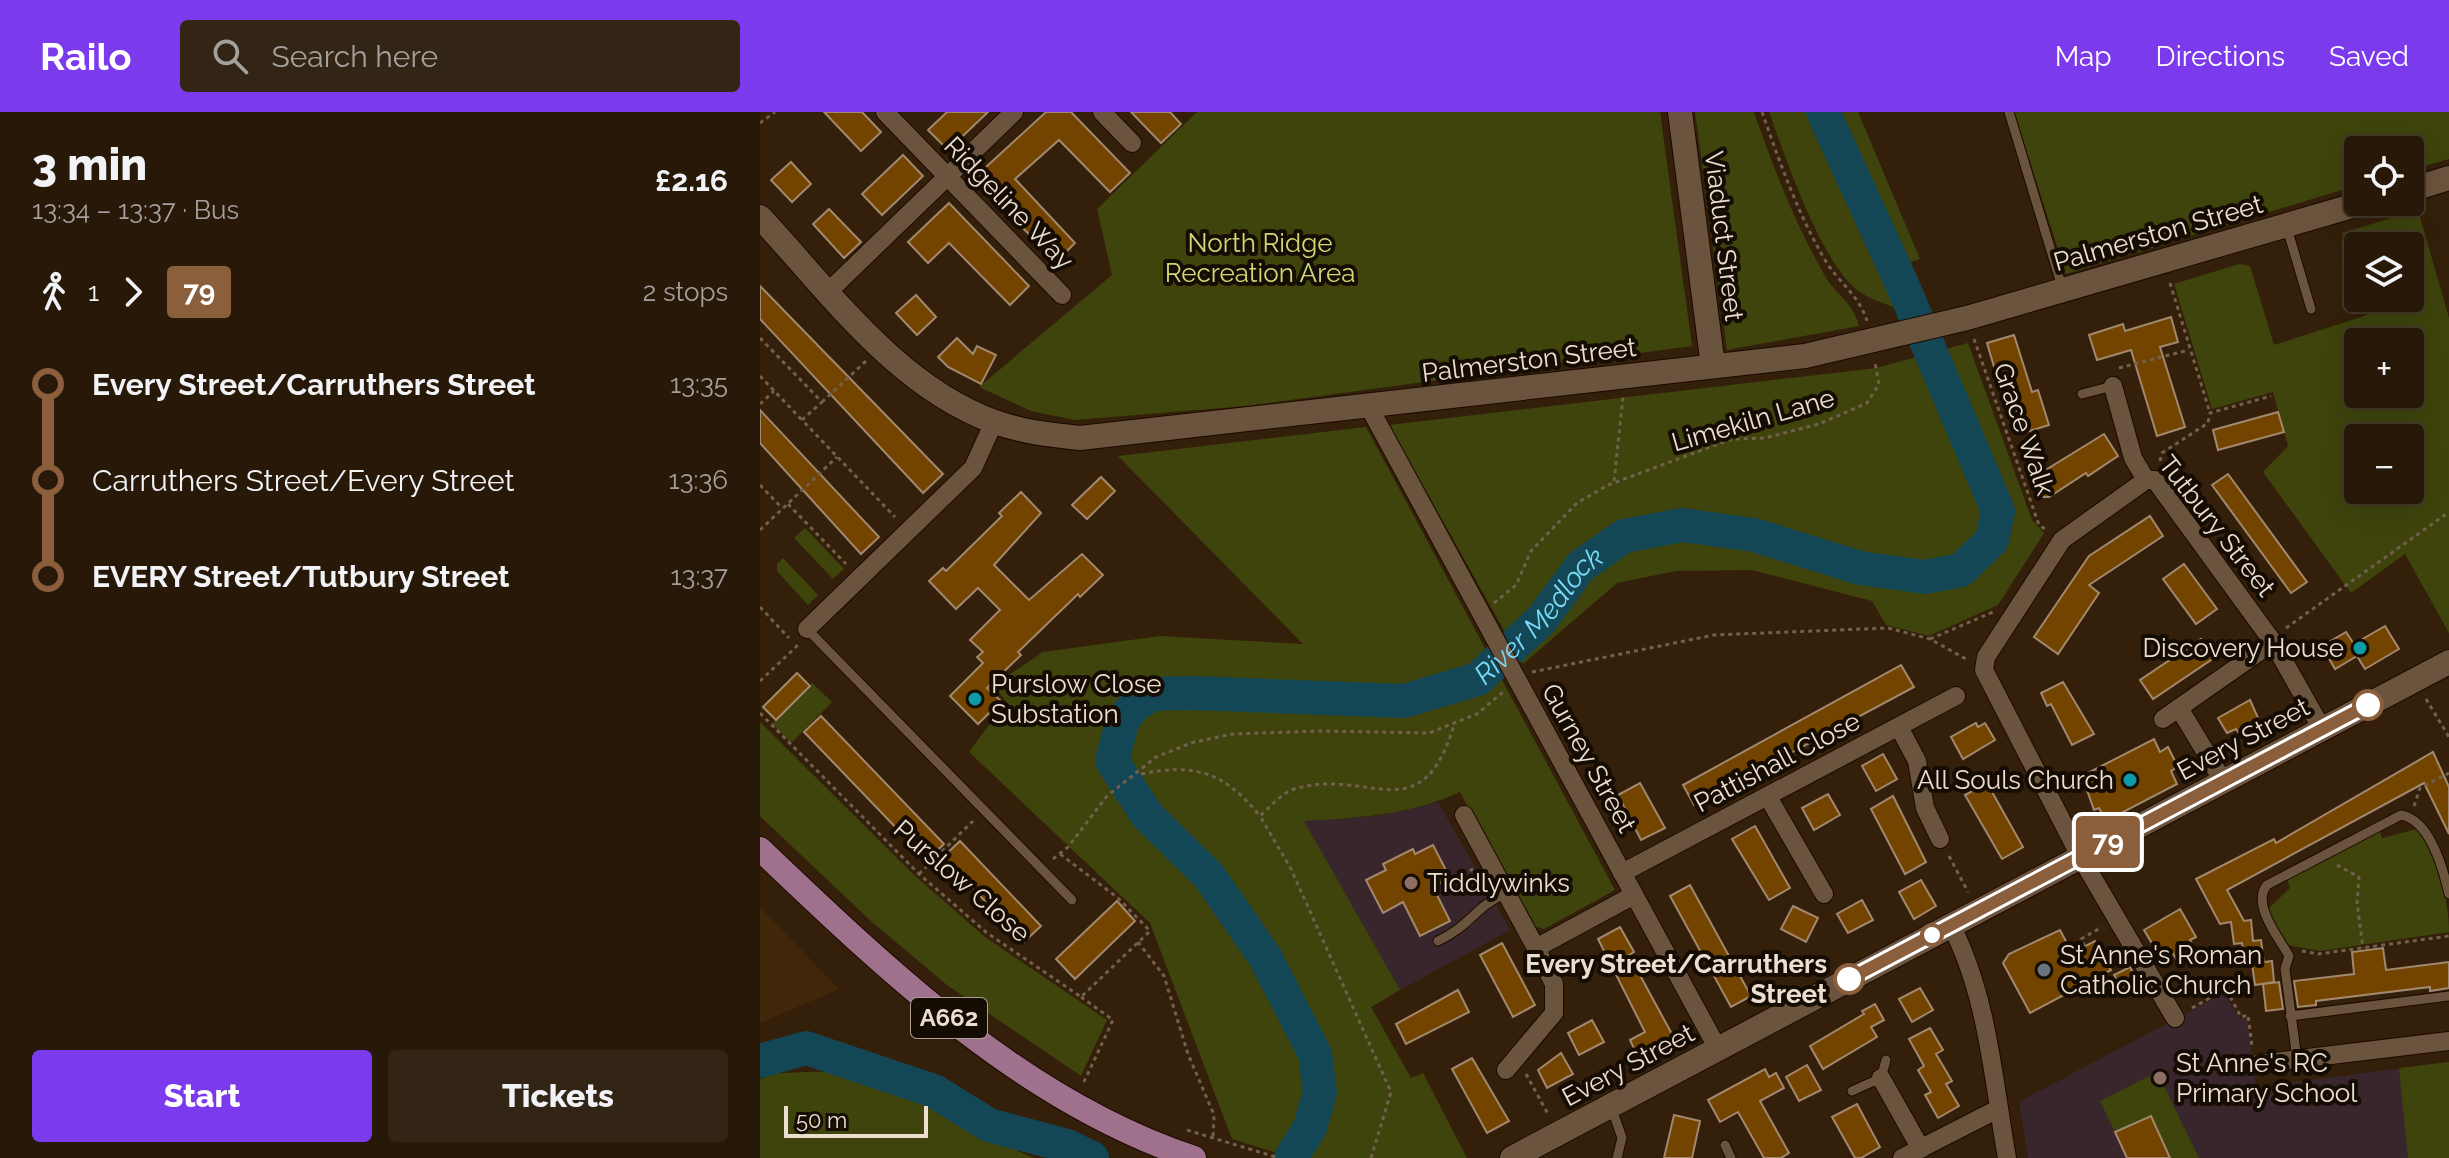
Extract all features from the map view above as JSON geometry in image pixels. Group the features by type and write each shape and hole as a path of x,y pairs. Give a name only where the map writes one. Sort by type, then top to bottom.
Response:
{"main road":[{"name":"A662","path":"760,849 874,957 949,1017 1075,1102 1165,1148 1194,1158"}],"street":[{"name":"Ridgeline Way","path":"885,112 1062,295"},
{"path":"829,291 1014,112"},
{"path":"1102,112 1132,143"},
{"name":"Viaduct Street","path":"1680,112 1713,366"},
{"path":"2424,186 2449,178"},
{"name":"Palmerston Street","path":"760,217 881,347 953,403 994,422 1032,433 1115,437 1805,356 1967,318 2344,208"},
{"name":"Tutbury Street","path":"2113,386 2133,458 2272,640 2322,729"},
{"name":"Gurney Street","path":"1369,407 1718,1049"},
{"path":"809,631 973,468 994,422"},
{"path":"2150,480 2062,540 1986,657 1984,670 2080,856 2175,1018"},
{"path":"2163,719 2272,640"},
{"name":"Every Street","path":"1512,1158 2449,662"},
{"name":"Pattishall Close","path":"1622,873 1956,696"},
{"path":"2179,708 2223,781"},
{"path":"1899,727 1917,761 1925,808 1940,839"},
{"path":"1768,797 1824,894"},
{"path":"1464,815 1554,984 1556,1004 1550,1021 1512,1064"},
{"path":"1536,948 1634,895"},
{"path":"1951,925 1969,960 1982,1006 2007,1158"},
{"path":"2257,1064 2449,1041"},
{"path":"1884,1069 1921,1149"},
{"path":"1902,1158 1998,1109"}],"lane":[{"path":"2009,112 2063,290"},
{"path":"2286,225 2311,309"},
{"path":"2082,394 2113,386"},
{"path":"809,631 1072,900"},
{"path":"2297,1059 2285,969 2289,956 2261,903 2262,892 2267,885 2390,818 2410,817 2427,837 2449,894"},
{"path":"1438,941 1474,919 1484,902 1506,893"},
{"path":"2290,1016 2449,996"},
{"path":"1852,1091 1884,1069"},
{"path":"1610,1106 1620,1124 1622,1138 1617,1158"},
{"path":"1725,1145 1731,1158"}],"path":[{"path":"760,123 775,112"},
{"name":"Limekiln Lane","path":"1481,614 1516,585 1531,551 1577,503 1613,483 1732,439 1765,438 1819,424 1867,403 1879,384 1862,303 1827,263 1787,183 1762,112"},
{"path":"2150,480 2162,453 2208,423 2210,413 2163,261"},
{"name":"Grace Walk","path":"1967,318 2039,525 2062,540"},
{"path":"760,338 822,402"},
{"path":"802,420 881,347"},
{"path":"2113,386 2118,369 2190,349"},
{"path":"760,376 909,532"},
{"path":"760,404 774,391"},
{"path":"1613,483 1623,394"},
{"path":"2210,413 2271,396"},
{"path":"760,530 837,457"},
{"path":"760,485 783,509"},
{"path":"788,504 860,578"},
{"path":"2272,640 2449,512"},
{"path":"1930,639 2022,600"},
{"path":"760,607 798,646"},
{"path":"1042,870 1107,796 1156,757 1191,743 1232,734 1320,731 1429,733 1477,714 1529,673 1714,635 1888,628 1930,639 1984,670"},
{"path":"760,681 798,646 809,631"},
{"path":"2414,681 2449,737"},
{"name":"Purslow Close","path":"760,713 919,874 987,933 1113,1020 1083,1084"},
{"path":"1260,816 1292,789 1339,785 1389,792 1427,781 1446,753 1455,722"},
{"path":"1137,775 1173,767 1208,773 1238,789 1260,816 1305,897 1391,1092 1371,1158"},
{"path":"2410,817 2420,788 2449,773"},
{"path":"919,874 983,811"},
{"path":"1940,839 1979,911"},
{"path":"1059,854 1118,898 1150,931 1081,997"},
{"path":"2321,856 2359,877 2357,903 2363,948"},
{"path":"1434,889 1489,861"},
{"path":"2085,946 2081,939 2117,919"},
{"path":"2289,956 2292,949 2318,954 2449,936"},
{"path":"1138,942 1164,976 1188,1054 1214,1115 1213,1138"},
{"path":"2175,1018 2226,989 2241,1017 2248,1015 2257,1064"},
{"path":"1512,1064 1559,1134"},
{"path":"1165,1148 1176,1127 1279,1158"}],"shaded area":[{"name":"Tiddlywinks","path":"1438,802 1510,930 1400,990 1303,821 1379,816"},
{"path":"760,907 839,989 760,1023"},
{"name":"St Anne's RC Primary School","path":"2224,993 2240,1019 2247,1017 2256,1087 2449,1062 2449,1158 2028,1158 2019,1102"}],"green space":[{"name":"North Ridge Recreation Area","path":"1197,112 1660,112 1692,346 1246,406 1075,420 1031,411 979,387 1112,275 1097,209"},
{"path":"1695,112 1754,112 1804,237 1829,283 1849,305 1859,326 1727,350"},
{"path":"1769,112 1812,112 1834,136 1867,231 1907,312 1861,293 1832,260 1806,209"},
{"path":"1831,112 1858,112 1920,259 1899,266"},
{"path":"2014,112 2449,112 2449,159 2424,166 2424,136 2344,136 2344,189 2066,274"},
{"path":"2398,216 2420,216 2449,318 2449,633 2405,554 2351,593 2263,472 2288,446 2273,392 2212,409 2174,284 2239,264 2250,266 2274,345 2367,315 2366,312 2424,312 2424,232 2345,232"},
{"path":"1968,343 2032,520 2044,533 1998,605 1929,636 1886,625 1872,601 1752,570 1676,571 1617,583 1523,664 1389,425 1876,368"},
{"path":"1366,427 1615,890 1544,929 1530,925 1460,792 1403,810 1364,817 1304,821 1400,990 1371,1007 1411,1078 1423,1073 1467,1158 1293,1158 1232,1139 1150,923 969,752 1006,702 994,685 1043,652 1160,636 1303,644 1118,456"},
{"path":"805,528 844,569 833,579 794,538"},
{"path":"783,558 818,595 808,605 777,571 777,564"},
{"path":"812,683 832,702 791,743 772,724"},
{"path":"760,722 914,875 985,937 1107,1020 1081,1076 947,985 872,922 760,816"},
{"path":"2417,829 2440,878 2449,932 2320,951 2287,945 2268,909 2290,888 2287,878 2379,830 2382,838"},
{"path":"2449,1062 2449,1158 2408,1158 2399,1068"},
{"path":"827,1072 886,1088 1034,1158 760,1158 760,1079 778,1073"},
{"path":"2157,1072 2199,1158 2170,1158 2151,1116 2115,1132 2100,1101"}],"building":[{"path":"824,112 862,112 881,132 861,151"},
{"path":"947,112 988,112 948,150 928,130"},
{"path":"1046,112 1071,112 1130,173 1110,192 1059,140 1015,179 1075,243 1056,262 974,178"},
{"path":"1131,112 1170,112 1181,124 1161,143"},
{"path":"903,155 923,176 882,215 862,194"},
{"path":"791,162 811,184 792,202 771,180"},
{"path":"949,203 1029,286 1010,305 949,243 928,263 908,242"},
{"path":"829,209 861,242 844,258 813,224"},
{"path":"760,286 943,474 923,493 760,319"},
{"path":"916,295 936,317 917,335 896,313"},
{"path":"2171,317 2178,342 2160,347 2185,427 2157,436 2131,350 2097,360 2089,335 2123,324 2125,331"},
{"path":"2014,335 2032,392 2038,390 2049,425 2023,433 2013,398 2004,401 1987,343"},
{"path":"957,338 973,354 977,346 996,355 981,384 948,367 938,357"},
{"path":"760,410 879,537 861,554 760,443"},
{"path":"2278,412 2284,432 2218,450 2213,430"},
{"path":"2104,434 2118,456 2088,476 2086,473 2049,497 2043,497 2031,479"},
{"path":"2228,474 2307,582 2291,593 2212,485"},
{"path":"1101,477 1115,491 1087,519 1072,505"},
{"path":"1021,492 1041,513 994,565 1029,600 1082,554 1103,575 1080,597 1078,594 1018,652 1021,655 987,688 1001,701 978,724 950,696 983,663 977,657 983,652 970,640 1000,610 978,588 956,609 929,581 943,568 946,571 1002,516 999,513"},
{"path":"2150,516 2163,536 2089,585 2099,593 2058,654 2034,637 2089,556"},
{"path":"2184,564 2217,609 2196,624 2163,579"},
{"name":"Discovery House","path":"2385,626 2399,649 2365,669 2357,656 2335,669 2322,646 2346,632 2354,644"},
{"path":"2201,639 2214,658 2153,699 2140,680"},
{"path":"1901,665 1914,687 1694,805 1683,785"},
{"path":"797,673 810,686 776,720 763,707"},
{"path":"2063,682 2094,734 2072,745 2051,704 2047,706 2041,693"},
{"path":"2250,700 2259,720 2238,732 2236,729 2227,733 2218,718"},
{"path":"821,716 944,844 927,860 804,732"},
{"path":"1976,723 1978,727 1985,723 1995,740 1963,759 1951,737"},
{"name":"All Souls Church","path":"2154,739 2160,752 2168,747 2178,767 2171,771 2177,784 2106,821 2099,808 2094,810 2082,776"},
{"path":"2433,752 2449,787 2449,834 2424,783 2227,890 2244,921 2251,920 2253,941 2261,940 2264,962 2245,964 2242,943 2234,944 2231,922 2220,924 2196,879 2274,839 2276,843"},
{"path":"1883,754 1897,779 1876,791 1862,766"},
{"path":"1640,783 1665,828 1641,840 1618,795"},
{"path":"1987,783 2023,847 2002,859 1965,795"},
{"path":"1828,794 1840,815 1814,830 1802,808"},
{"path":"1893,796 1926,862 1905,874 1871,809"},
{"path":"1755,826 1790,888 1769,900 1732,839"},
{"path":"960,841 1041,926 1024,942 943,857"},
{"path":"1433,845 1450,878 1433,887 1450,921 1420,936 1403,902 1383,913 1366,880 1386,870 1383,864 1413,849 1415,854"},
{"path":"1921,880 1936,906 1914,919 1899,892"},
{"path":"1690,885 1751,996 1731,1007 1670,896"},
{"path":"1862,900 1873,920 1848,933 1837,914"},
{"path":"1117,901 1135,921 1075,979 1056,959"},
{"path":"1793,906 1818,918 1806,942 1781,929"},
{"path":"2180,909 2196,937 2190,940 2194,948 2176,959 2170,948 2159,955 2144,930"},
{"path":"1620,927 1634,952 1629,955 1673,1036 1637,1055 1630,1040 1645,1032 1598,939"},
{"name":"St Anne's Roman Catholic Church","path":"2060,930 2072,953 2095,941 2111,970 2030,1013 2003,963 2009,954"},
{"path":"1502,943 1535,1005 1513,1017 1480,955"},
{"path":"2383,948 2386,970 2449,962 2449,988 2430,991 2430,987 2316,1001 2316,1005 2298,1007 2294,981 2354,974 2352,952"},
{"path":"2272,961 2274,982 2255,985 2252,964"},
{"path":"2130,967 2138,983 2123,991 2114,975"},
{"path":"2279,982 2283,1009 2266,1011 2263,984"},
{"path":"1920,988 1933,1010 1912,1022 1899,999"},
{"path":"1458,990 1469,1012 1406,1044 1396,1024"},
{"path":"1875,1004 1884,1020 1871,1027 1877,1037 1823,1069 1810,1046 1864,1014 1862,1011"},
{"path":"1592,1020 1604,1042 1579,1055 1568,1033"},
{"path":"1930,1028 1943,1050 1936,1054 1952,1081 1946,1084 1959,1106 1938,1118 1925,1095 1931,1092 1918,1070 1924,1066 1909,1039"},
{"path":"1561,1053 1573,1074 1547,1088 1538,1070"},
{"path":"1472,1058 1509,1121 1487,1133 1452,1069"},
{"path":"1807,1065 1821,1090 1799,1101 1786,1077"},
{"path":"1765,1069 1769,1077 1776,1073 1784,1088 1760,1101 1789,1153 1781,1158 1764,1158 1738,1112 1720,1122 1708,1100"},
{"path":"1857,1104 1880,1147 1861,1158 1855,1158 1832,1117"},
{"path":"1674,1115 1700,1121 1692,1158 1664,1158"},
{"path":"2151,1116 2170,1158 2127,1158 2115,1132"}],"waterway":[{"name":"River Medlock","path":"1291,1158 1310,1127 1320,1092 1315,1054 1265,957 1209,876 1147,815 1112,761 1123,719 1135,705 1152,694 1404,701 1478,679 1542,619 1581,566 1624,536 1682,525 1754,535 1860,568 1925,577 1961,570 1992,540 1998,511 1902,284 1823,112"},
{"name":"River Medlock","path":"760,1061 806,1048 934,1091 989,1125 1067,1146 1092,1158"}],"bus line":[{"name":"79","path":"1849,979 2368,705"}],"place":[{"name":"Discovery House","path":"2360,648"},
{"name":"Purslow Close Substation","path":"975,699"},
{"name":"All Souls Church","path":"2130,780"},
{"name":"Tiddlywinks","path":"1411,883"},
{"name":"St Anne's Roman Catholic Church","path":"2044,970"},
{"name":"Every Street/Carruthers Street","path":"1849,979"},
{"name":"St Anne's RC Primary School","path":"2160,1078"}]}
